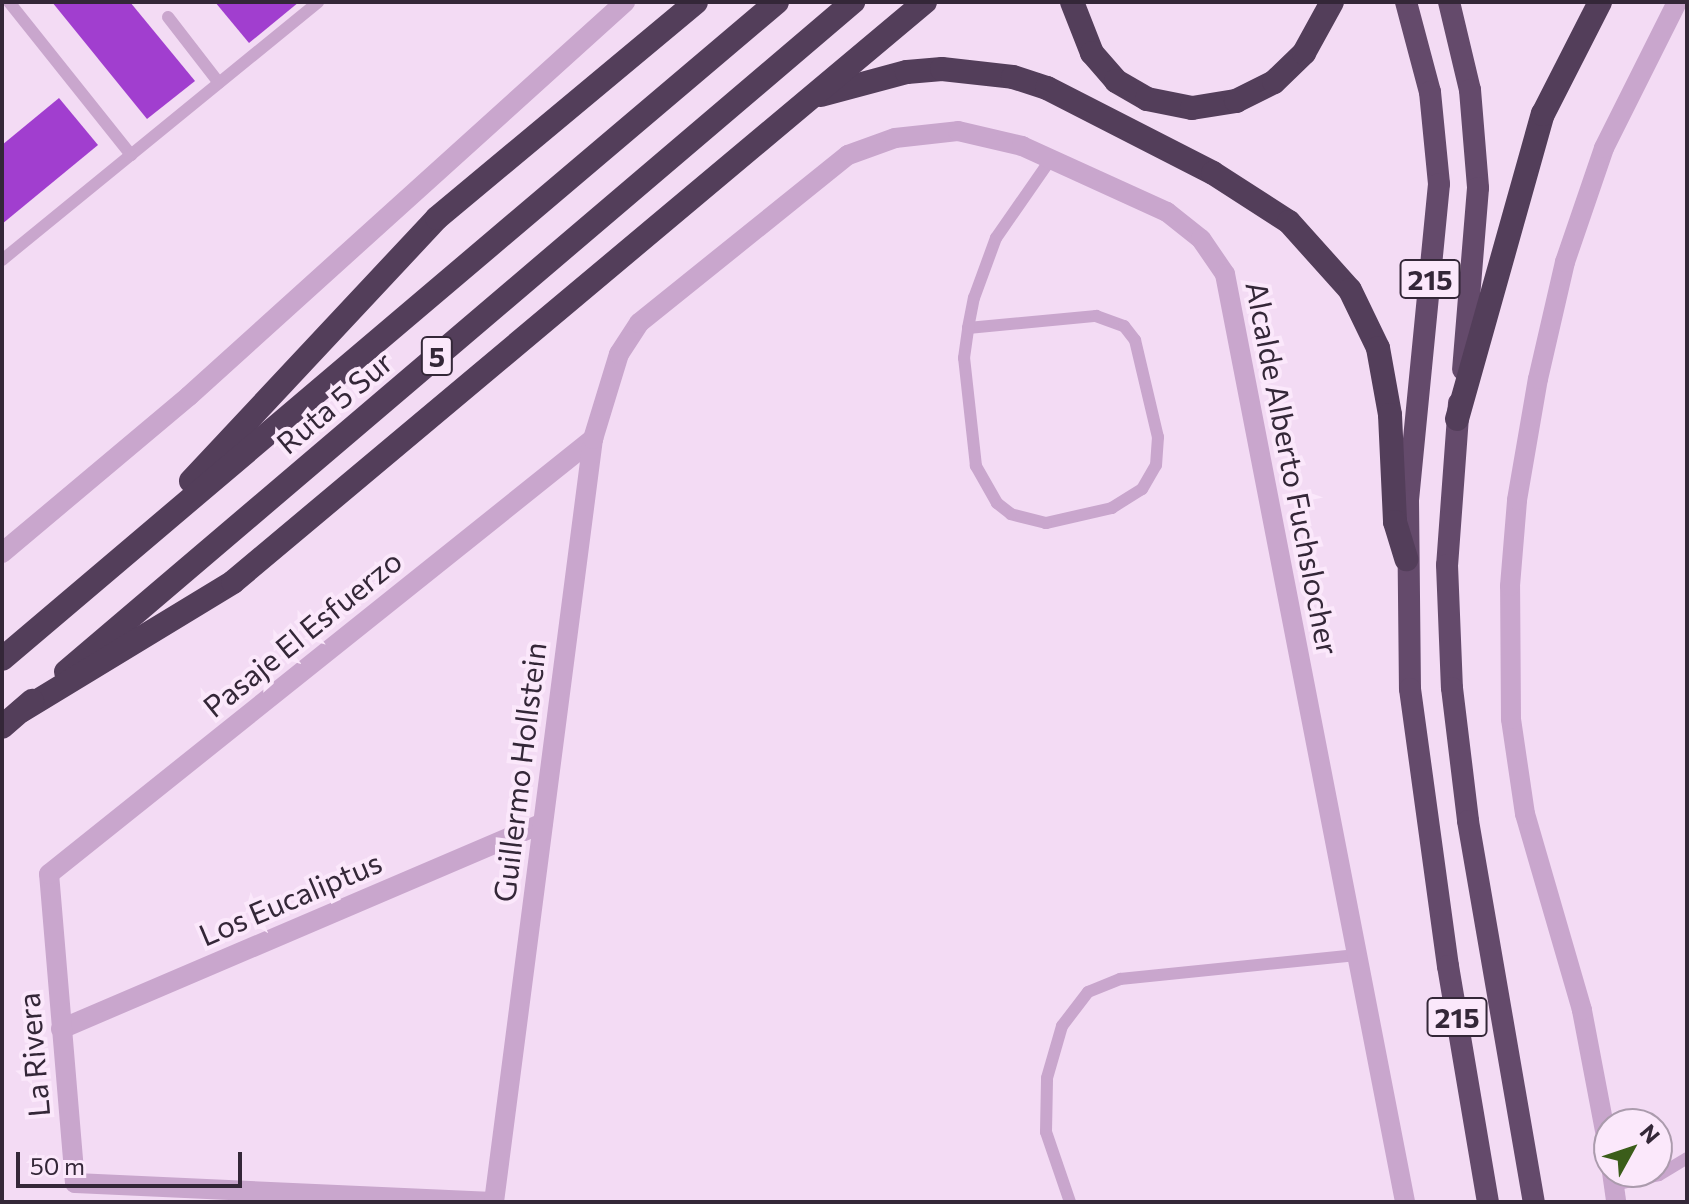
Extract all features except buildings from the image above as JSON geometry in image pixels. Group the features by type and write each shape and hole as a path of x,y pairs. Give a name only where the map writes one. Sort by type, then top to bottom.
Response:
{"highway":[{"path":"111,566 437,218 696,2"},
{"name":"Ruta 5 Sur","path":"2,659 777,2"},
{"name":"Ruta 5 Sur","path":"11,719 853,2"},
{"path":"11,719 233,582 925,2"},
{"path":"1072,2 1092,53 1116,81 1147,99 1192,108 1236,101 1274,82 1304,53 1332,2"},
{"name":"215","path":"1406,2 1430,92 1439,184 1413,427 1406,559 1416,750 1488,1202"},
{"name":"215","path":"1449,2 1470,90 1478,188 1447,565 1455,717 1534,1202"},
{"path":"1457,419 1543,114 1600,2"},
{"path":"804,102 907,72 942,69 1013,77 1047,88 1213,173 1289,222 1350,290 1378,348 1390,415 1395,522 1406,559"}],"street":[{"path":"2,553 189,396 625,2"},
{"path":"1601,1108 1582,1010 1535,860 1522,798 1511,719 1510,586 1517,500 1538,379 1565,262 1604,148 1677,2"},
{"name":"Alcalde Alberto Fuchslocher","path":"619,354 639,323 848,155 895,138 958,131 1051,159 1167,212 1201,239 1225,274 1405,1202"},
{"name":"Guillermo Hollstein","path":"494,1202 593,439 619,354"},
{"name":"Pasaje El Esfuerzo","path":"49,874 593,439"},
{"name":"Los Eucaliptus","path":"61,1029 543,823"},
{"name":"La Rivera","path":"49,874 75,1183 494,1202"}],"lane":[{"path":"9,2 131,155"},
{"path":"2,260 318,2"},
{"path":"168,17 219,83"},
{"path":"968,328 1096,316 1124,326 1135,340 1158,437 1156,465 1142,489 1112,508 1046,523 1011,514 997,503 976,466 964,358 968,328 996,238 1051,159"},
{"path":"1070,1202 1051,1159 1044,1105 1062,1026 1088,992 1120,979 1357,955"}]}
